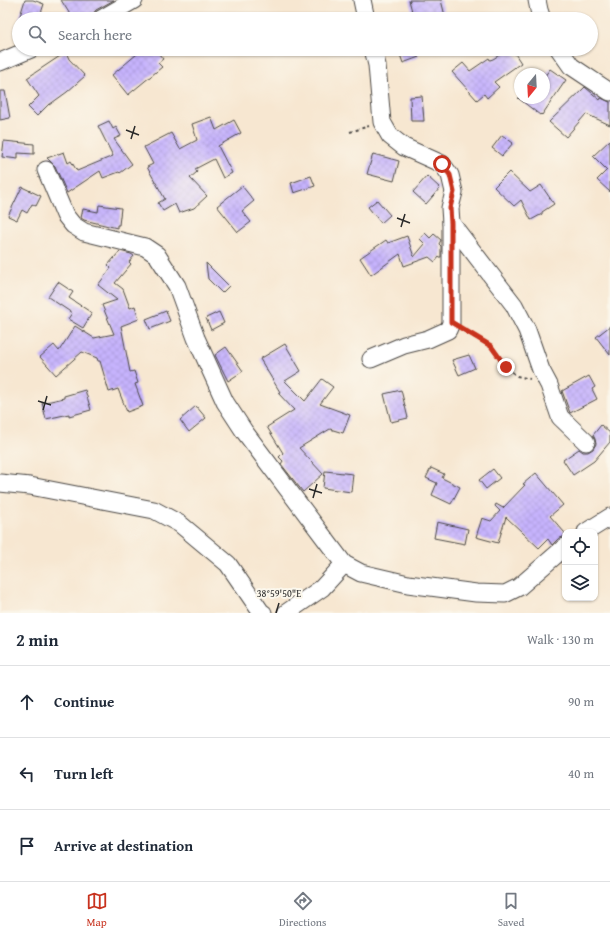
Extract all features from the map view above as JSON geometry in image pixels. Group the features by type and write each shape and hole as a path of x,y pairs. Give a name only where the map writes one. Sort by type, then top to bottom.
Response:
{"street":[{"path":"113,12 134,0"},
{"path":"362,0 365,12"},
{"path":"537,0 540,12"},
{"path":"0,49 12,50"},
{"path":"0,62 14,56"},
{"path":"371,359 404,345 428,339 448,330 451,322 450,208 454,192 450,175 442,164 404,147 390,136 382,122 377,65 375,56"},
{"path":"564,56 571,66 610,92"},
{"path":"46,170 66,215 73,225 84,232 145,247 158,255 177,286 196,338 225,402 244,431 344,564 361,573 408,584 476,593 505,594 520,587 562,550"},
{"path":"451,223 514,305 528,330 541,370 549,385 560,417 586,442"},
{"path":"0,483 30,486 154,510 180,524 228,564 262,613"},
{"path":"591,529 610,517"},
{"path":"286,613 322,588 344,564"}],"path":[{"path":"350,132 382,122"},
{"path":"451,322 491,346 506,367 517,376 549,385"}],"building":[{"path":"25,0 33,0 44,4 41,12 21,12"},
{"path":"61,0 114,0 94,12 69,12"},
{"path":"409,0 441,0 444,12 412,12"},
{"path":"60,56 68,56 85,76 67,92 49,104 37,116 28,107 39,96 27,78"},
{"path":"135,56 161,56 163,59 158,63 162,67 128,95 112,75"},
{"path":"400,56 419,56 419,57 403,63"},
{"path":"498,56 516,56 521,63 494,82 499,87 487,98 484,94 477,100 452,72 463,63 470,71 489,58 490,60"},
{"path":"550,69 566,80 550,103"},
{"path":"585,87 600,100 601,98 610,102 610,125 586,114 566,137 549,122"},
{"path":"0,91 5,91 10,118 0,120"},
{"path":"422,96 424,121 411,121 410,97"},
{"path":"526,104 550,104 542,115"},
{"path":"211,117 216,130 234,120 241,133 218,146 232,173 223,178 214,159 195,169 197,172 190,178 207,196 194,208 179,213 175,204 163,211 158,203 165,199 147,167 153,164 144,147 171,133 180,149 197,140 192,124"},
{"path":"109,121 113,129 116,127 121,136 114,139 132,164 120,173 119,172 103,178 100,171 67,193 55,166 47,158 64,152 68,163 71,161 77,171 113,156 98,126"},
{"path":"502,135 513,143 502,156 492,148"},
{"path":"610,140 610,192 597,180 607,170 593,156"},
{"path":"4,141 34,144 34,154 18,153 18,159 2,157"},
{"path":"373,154 399,161 394,181 367,174"},
{"path":"509,172 530,192 541,185 554,204 542,212 542,214 531,220 521,200 514,206 494,187"},
{"path":"311,176 315,186 294,193 291,183"},
{"path":"427,176 440,188 426,204 413,192"},
{"path":"242,186 254,201 242,211 251,222 238,232 217,206"},
{"path":"22,187 41,196 36,206 32,204 27,213 22,210 17,220 8,216"},
{"path":"377,200 390,215 381,223 368,207"},
{"path":"99,205 121,208 119,225 117,225 117,228 81,218 83,209 98,212"},
{"path":"425,233 430,238 434,234 441,240 439,244 441,246 441,257 439,257 435,262 429,257 404,266 400,254 371,275 360,258 386,240 388,243 407,236 414,257 425,244 420,239"},
{"path":"120,251 134,256 129,262 131,264 115,283 123,289 130,308 135,306 139,319 121,326 130,372 134,371 138,383 135,384 143,406 127,412 118,389 109,392 100,361 98,361 97,358 82,352 56,375 40,357 54,345 59,351 75,326 94,338 114,334 102,305 117,300 98,285 111,268 108,265"},
{"path":"206,263 229,286 222,293 208,279"},
{"path":"58,282 73,292 69,298 92,313 83,328 68,319 72,313 48,297"},
{"path":"166,311 170,321 150,329 146,319"},
{"path":"219,312 224,323 211,330 206,318"},
{"path":"610,326 610,355 596,337"},
{"path":"285,344 301,371 285,381 305,401 322,379 333,387 320,404 350,415 343,433 330,429 299,448 323,474 303,492 281,464 283,461 279,457 283,453 267,427 294,410 278,393 280,392 260,359"},
{"path":"226,347 243,371 228,381 215,355"},
{"path":"469,355 475,368 459,375 452,360"},
{"path":"589,376 595,387 592,389 597,399 570,413 562,391"},
{"path":"85,390 91,410 69,416 69,414 46,419 42,403 64,398 64,396"},
{"path":"401,390 408,418 391,422 384,394"},
{"path":"196,406 206,418 189,432 180,420"},
{"path":"601,425 610,433 610,442 594,461 573,475 563,460 579,449 583,452 588,452 593,449 596,444 593,435"},
{"path":"431,468 444,474 442,478 460,487 451,504 432,495 437,483 426,478"},
{"path":"493,469 500,478 486,489 479,480"},
{"path":"325,471 353,474 351,492 323,488"},
{"path":"536,473 563,505 550,516 562,530 562,537 552,545 548,539 539,548 506,517 498,543 476,537 482,518 491,521 500,511 495,506 496,504 503,508 525,485 523,484"},
{"path":"437,522 468,529 465,544 434,538"}],"route":[{"path":"442,164 450,175 454,192 450,208 451,322 491,346 506,367"}]}
